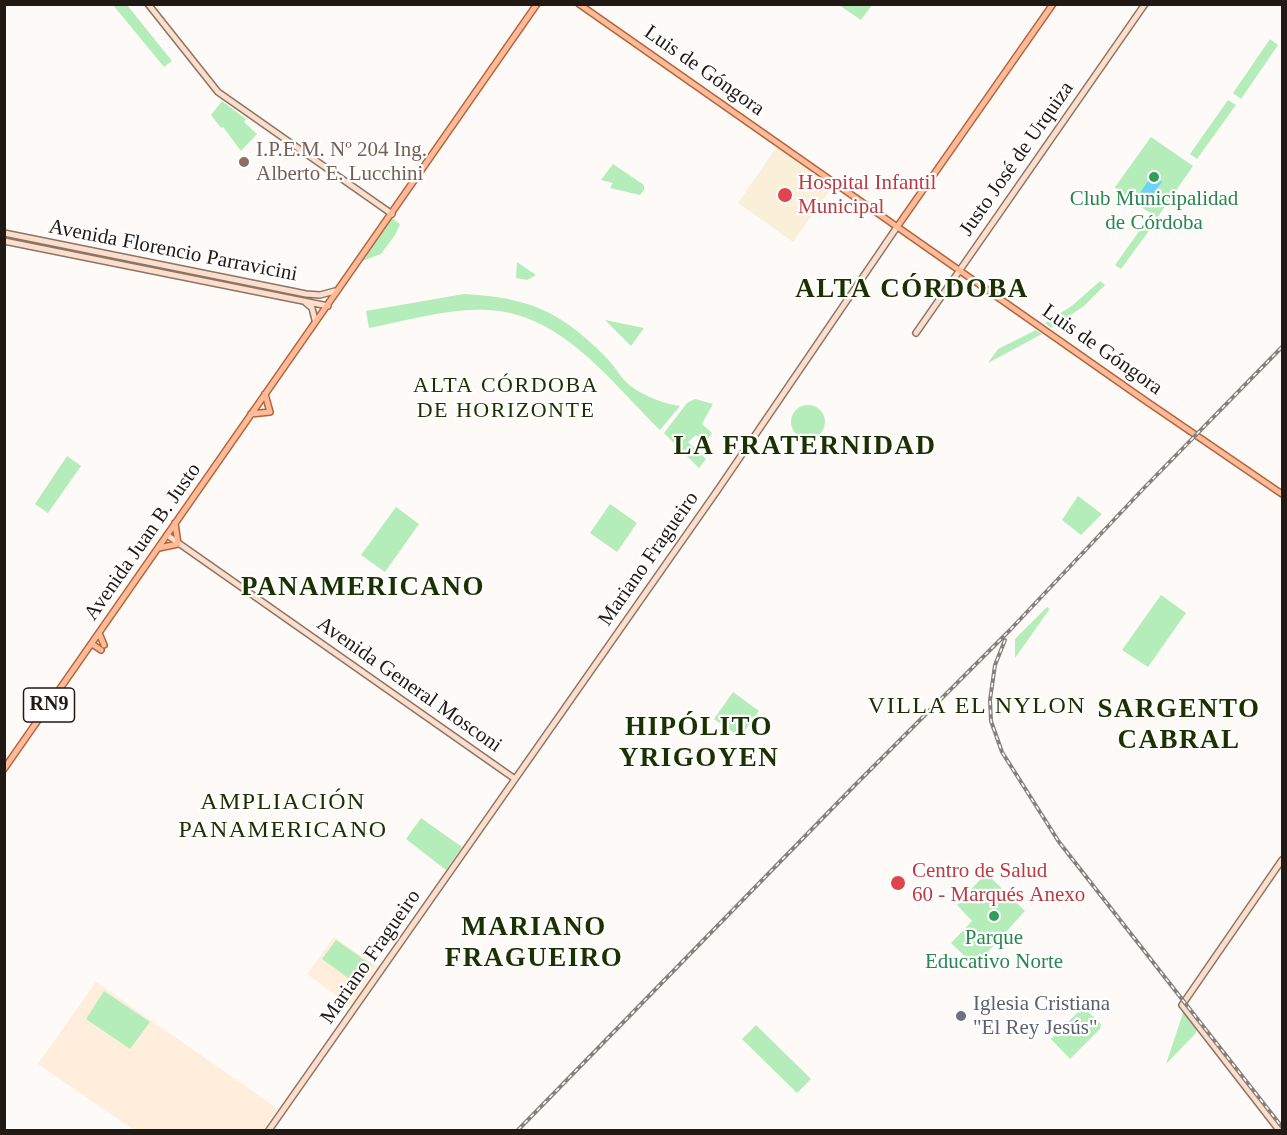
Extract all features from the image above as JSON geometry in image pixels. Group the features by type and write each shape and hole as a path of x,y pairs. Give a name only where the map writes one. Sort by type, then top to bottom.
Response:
{"main road":[{"path":"148,4 218,92 391,213"},
{"name":"Avenida Juan B. Justo","path":"4,769 536,4"},
{"name":"Luis de Góngora","path":"579,4 1282,494"},
{"name":"Mariano Fragueiro","path":"269,1131 1053,4"},
{"name":"Justo José de Urquiza","path":"916,333 1145,4"},
{"name":"Avenida Juan B. Justo","path":"308,333 391,213"},
{"name":"Avenida Florencio Parravicini","path":"4,233 306,294 320,295 335,291"},
{"name":"Avenida Florencio Parravicini","path":"4,242 326,306"},
{"path":"305,302 312,308 315,320"},
{"path":"251,414 270,412 265,394"},
{"path":"158,548 178,544 176,523"},
{"name":"Avenida General Mosconi","path":"167,535 515,779"},
{"path":"93,642 103,648 99,633"},
{"path":"1279,1131 1182,1005 1282,860"}],"shaded area":[{"name":"Hospital Infantil Municipal","path":"777,146 833,186 793,242 738,203"},
{"path":"334,937 379,968 352,1007 307,974"},
{"path":"96,982 278,1109 263,1130 134,1130 38,1064"}],"green space":[{"path":"113,5 127,5 172,61 164,67"},
{"path":"839,5 872,5 861,20"},
{"path":"1270,39 1278,45 1241,99 1233,93"},
{"path":"1228,100 1236,105 1197,159 1190,154"},
{"path":"222,101 246,119 244,122 257,134 241,151 211,115"},
{"name":"Club Municipalidad de Córdoba","path":"1151,137 1193,166 1157,218 1115,187"},
{"path":"613,164 644,185 644,190 640,195 610,188 613,183 601,180"},
{"path":"392,218 400,224 395,235 381,254 362,261"},
{"path":"1145,223 1151,228 1121,269 1115,265"},
{"path":"517,262 536,275 527,280 516,278"},
{"path":"1100,281 1105,285 1084,306 1051,328 1045,323 1073,305"},
{"path":"464,294 492,296 519,302 557,317 591,343 630,386 665,403 680,406 660,430 583,353 539,323 514,314 487,310 457,311 369,328 366,311"},
{"path":"605,320 644,328 631,346"},
{"path":"1036,330 1042,334 988,363 998,349"},
{"path":"695,399 713,404 702,424 712,433 705,443 696,435 688,442 706,459 699,468 664,433 687,403"},
{"path":"808,405 820,410 825,422 820,434 808,439 796,434 791,422 796,410"},
{"path":"67,456 81,466 48,513 35,504"},
{"path":"1078,496 1102,514 1081,535 1062,520"},
{"path":"610,504 637,523 617,552 590,533"},
{"path":"396,507 419,524 385,572 361,555"},
{"path":"1161,595 1186,613 1148,667 1122,650"},
{"path":"1047,607 1049,610 1015,658 1015,639"},
{"path":"733,692 759,711 740,737 714,719"},
{"path":"421,818 462,847 446,870 406,839"},
{"name":"Parque Educativo Norte","path":"986,873 1025,911 975,966 951,943 972,921 957,905"},
{"path":"336,940 372,965 358,985 322,959"},
{"path":"104,991 150,1022 130,1049 86,1019"},
{"path":"1081,1009 1085,1009 1101,1024 1100,1029 1070,1059 1051,1039"},
{"path":"1183,1013 1196,1028 1196,1033 1166,1064"},
{"path":"756,1025 811,1079 797,1093 742,1039"}],"water":[{"path":"1152,175 1162,182 1145,205 1136,199"}],"railway":[{"path":"518,1130 1010,630 1282,347"},
{"path":"1005,640 995,665 990,700 991,721 1002,752 1059,842 1282,1127"}],"place":[{"name":"I.P.E.M. Nº 204 Ing. Alberto E. Lucchini","path":"244,162"},
{"name":"Club Municipalidad de Córdoba","path":"1154,177"},
{"name":"Hospital Infantil Municipal","path":"785,195"},
{"name":"Centro de Salud 60 - Marqués Anexo","path":"898,883"},
{"name":"Parque Educativo Norte","path":"994,916"},
{"name":"Iglesia Cristiana \"El Rey Jesús\"","path":"961,1016"}],"district":[{"name":"ALTA CÓRDOBA","path":"912,290"},
{"name":"ALTA CÓRDOBA DE HORIZONTE","path":"506,398"},
{"name":"LA FRATERNIDAD","path":"805,447"},
{"name":"PANAMERICANO","path":"363,588"},
{"name":"VILLA EL NYLON","path":"977,707"},
{"name":"SARGENTO CABRAL","path":"1179,726"},
{"name":"HIPÓLITO YRIGOYEN","path":"699,744"},
{"name":"AMPLIACIÓN PANAMERICANO","path":"283,817"},
{"name":"MARIANO FRAGUEIRO","path":"534,944"}]}
